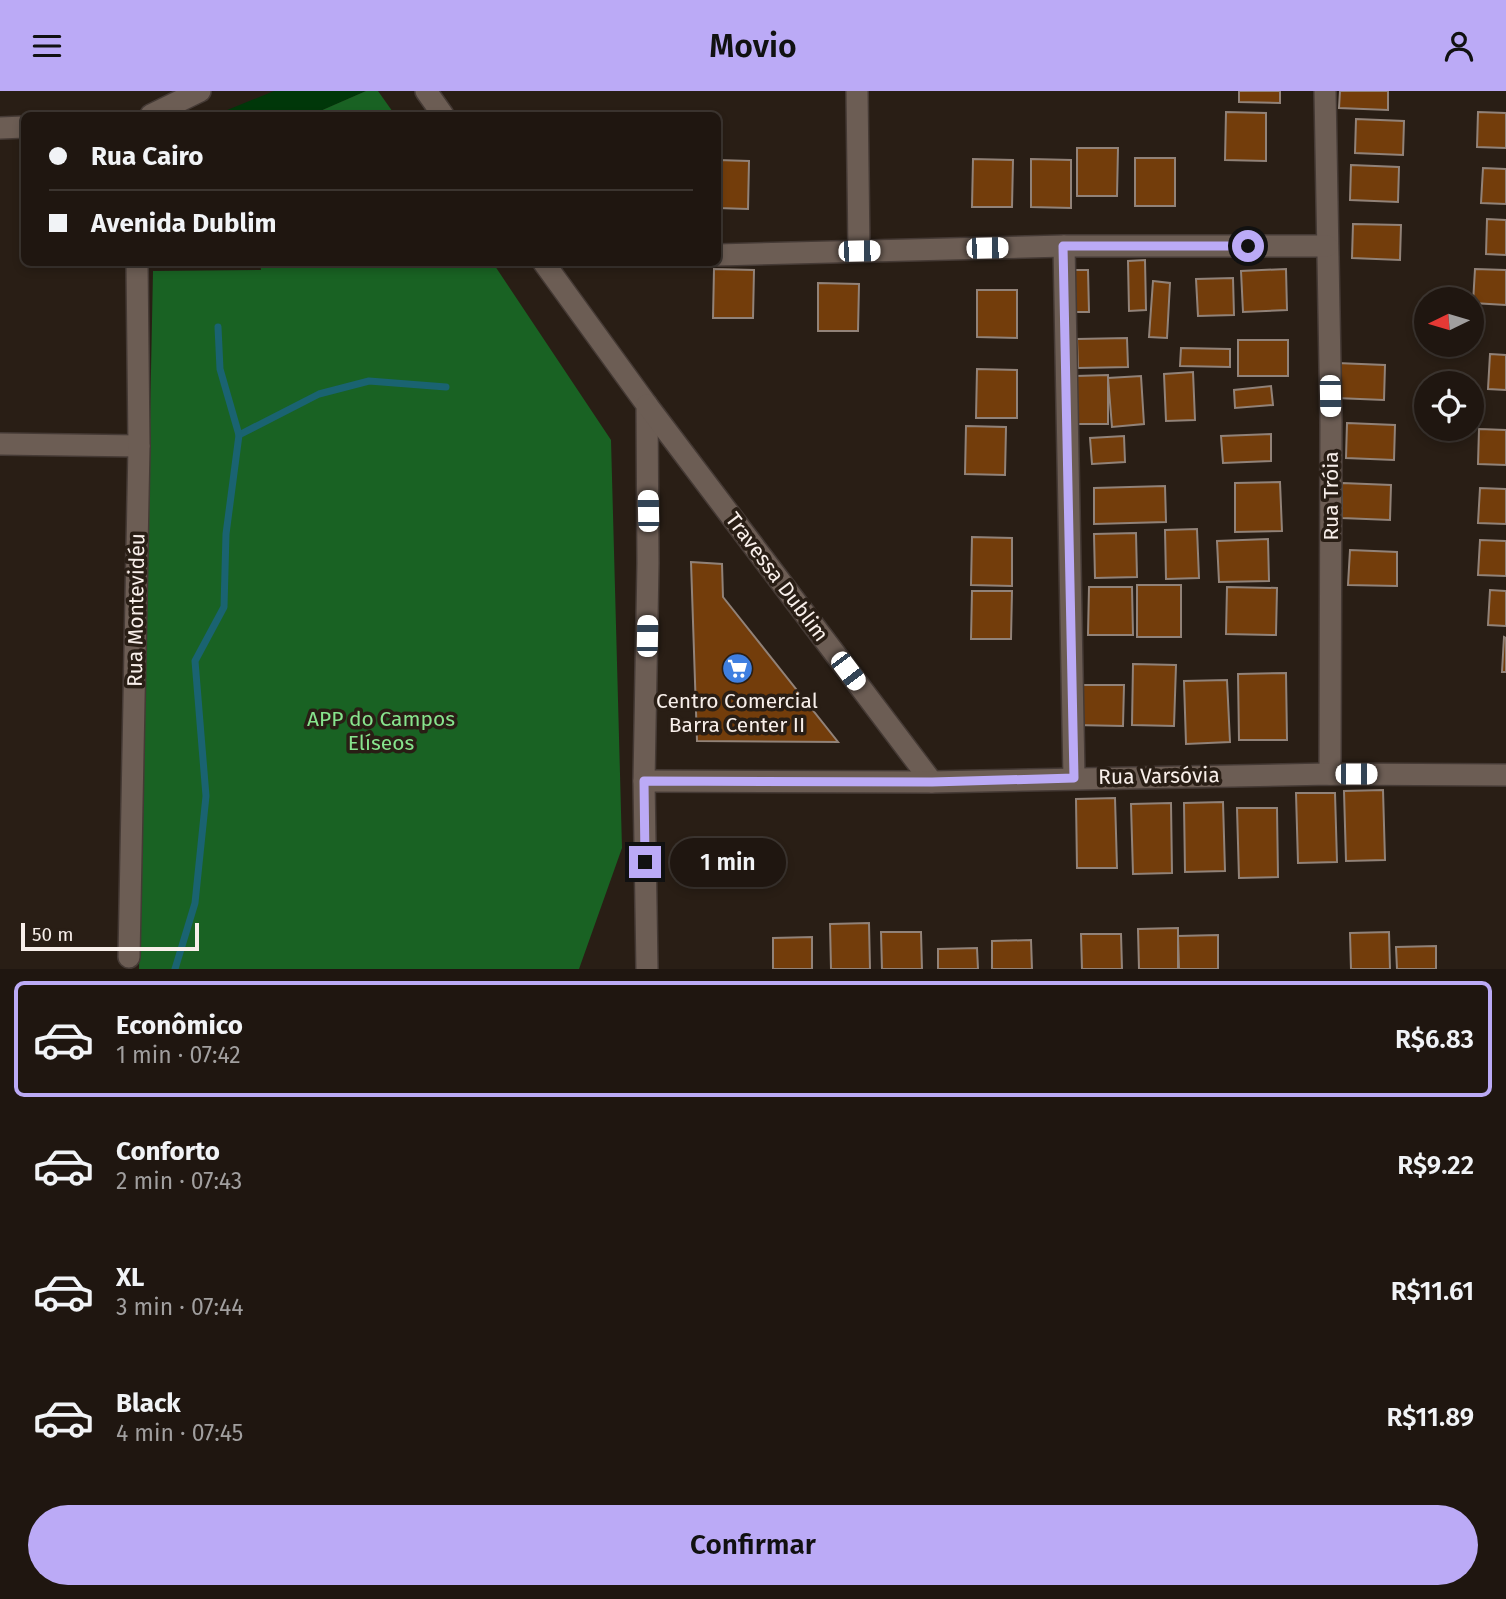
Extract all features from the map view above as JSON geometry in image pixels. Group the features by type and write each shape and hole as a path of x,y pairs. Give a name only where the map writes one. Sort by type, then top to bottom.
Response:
{"street":[{"path":"157,112 200,91"},
{"path":"426,91 441,112"},
{"path":"857,91 859,251"},
{"name":"Rua Tróia","path":"1325,91 1331,422 1330,774"},
{"path":"0,128 21,127"},
{"path":"1063,246 1074,778"},
{"path":"721,255 1063,246 1327,246"},
{"name":"Rua Montevidéu","path":"129,957 139,446 138,266"},
{"name":"Travessa Dublim","path":"546,266 647,405 932,782"},
{"path":"646,969 644,781 648,563 647,405"},
{"path":"0,444 139,446"},
{"name":"Rua Varsóvia","path":"644,781 932,782 1330,774 1506,775"}],"green space":[{"path":"274,91 366,91 318,112 222,112"},
{"path":"366,91 378,91 393,112 318,112"},
{"name":"APP do Campos Elíseos","path":"260,266 495,266 611,440 622,848 579,969 139,969 153,271 261,270"}],"building":[{"path":"1239,91 1280,91 1280,103 1239,102"},
{"path":"1340,91 1388,91 1388,110 1339,108"},
{"path":"1226,112 1266,113 1266,161 1225,160"},
{"path":"1478,112 1506,113 1506,148 1477,147"},
{"path":"1356,119 1404,121 1403,155 1355,153"},
{"path":"1077,148 1118,148 1117,196 1077,196"},
{"path":"1135,158 1175,158 1175,206 1135,206"},
{"path":"973,159 1013,160 1012,207 972,207"},
{"path":"1031,159 1071,160 1071,208 1031,207"},
{"path":"721,160 749,161 748,209 721,208"},
{"path":"1351,165 1399,167 1398,202 1350,200"},
{"path":"1483,168 1506,169 1506,204 1481,203"},
{"path":"1487,219 1506,220 1506,255 1486,254"},
{"path":"1353,224 1401,225 1400,260 1352,258"},
{"path":"1145,260 1146,310 1129,311 1128,261"},
{"path":"714,269 754,270 753,318 713,318"},
{"path":"1286,269 1287,310 1243,312 1241,271"},
{"path":"1475,269 1506,270 1506,305 1484,304 1484,287 1474,287"},
{"path":"1074,270 1088,270 1089,312 1076,312"},
{"path":"1233,278 1234,315 1198,316 1196,279"},
{"path":"1153,281 1170,283 1167,338 1149,337"},
{"path":"818,283 859,284 858,331 818,331"},
{"path":"977,290 1017,290 1017,338 977,337"},
{"path":"1127,338 1128,367 1078,368 1077,339"},
{"path":"1238,340 1288,340 1288,376 1238,376"},
{"path":"1181,348 1230,349 1230,367 1180,366"},
{"path":"1490,354 1506,355 1506,390 1488,389"},
{"path":"1337,363 1385,365 1384,400 1336,398"},
{"path":"977,369 1017,370 1017,418 976,418"},
{"path":"1193,372 1195,420 1166,421 1164,374"},
{"path":"1108,375 1108,424 1076,424 1076,376"},
{"path":"1141,376 1144,424 1112,427 1108,378"},
{"path":"1271,386 1273,405 1235,408 1234,390"},
{"path":"1347,423 1395,425 1394,460 1346,458"},
{"path":"966,426 1006,427 1005,475 965,474"},
{"path":"1484,429 1506,430 1506,465 1478,464 1479,441 1484,441"},
{"path":"1271,434 1271,461 1223,463 1221,436"},
{"path":"1124,436 1125,462 1092,464 1090,438"},
{"path":"1280,482 1282,531 1235,532 1235,483"},
{"path":"1342,483 1391,485 1390,520 1342,518"},
{"path":"1165,486 1166,522 1094,524 1094,488"},
{"path":"1480,488 1506,489 1506,524 1478,523"},
{"path":"1197,529 1199,578 1166,579 1165,530"},
{"path":"1136,533 1137,577 1095,578 1094,534"},
{"path":"972,537 1012,538 1012,586 971,585"},
{"path":"1268,539 1269,581 1219,582 1217,541"},
{"path":"1480,540 1506,541 1506,576 1478,575"},
{"path":"1350,550 1397,552 1397,586 1348,585"},
{"name":"Centro Comercial Barra Center II","path":"691,562 722,564 723,597 838,742 697,741"},
{"path":"1137,585 1181,585 1181,637 1137,637"},
{"path":"1089,587 1132,587 1133,635 1088,635"},
{"path":"1227,587 1277,588 1276,635 1226,634"},
{"path":"1490,590 1506,591 1506,626 1488,625"},
{"path":"972,591 1012,591 1011,639 971,639"},
{"path":"1504,637 1506,672 1502,672"},
{"path":"1133,664 1176,665 1174,726 1132,725"},
{"path":"1286,673 1287,740 1239,740 1238,674"},
{"path":"1227,680 1230,742 1186,744 1184,681"},
{"path":"1075,685 1124,685 1123,726 1075,725"},
{"path":"1383,790 1385,860 1346,861 1344,791"},
{"path":"1296,793 1335,793 1337,862 1298,863"},
{"path":"1115,798 1117,868 1077,868 1076,799"},
{"path":"1223,802 1225,871 1185,872 1184,803"},
{"path":"1171,803 1172,873 1133,874 1131,804"},
{"path":"1237,808 1277,808 1278,877 1239,878"},
{"path":"869,923 870,969 831,969 830,924"},
{"path":"1178,928 1178,969 1139,969 1138,929"},
{"path":"881,932 921,932 922,969 882,969"},
{"path":"1389,932 1390,969 1351,969 1350,933"},
{"path":"1081,934 1121,934 1122,969 1082,969"},
{"path":"1218,935 1218,969 1179,969 1178,936"},
{"path":"812,937 812,969 773,969 773,938"},
{"path":"1031,940 1032,969 992,969 992,941"},
{"path":"1436,946 1436,969 1397,969 1396,947"},
{"path":"977,948 978,969 938,969 938,949"}],"waterway":[{"path":"175,969 195,903 206,796 195,661 224,607 226,534 239,435 220,369 218,327"},
{"path":"239,435 319,394 369,381 446,387"}],"place":[{"name":"Centro Comercial Barra Center II","path":"737,669"}],"route":[{"path":"645,862 644,781 932,782 1074,778 1063,246 1248,246"}]}
